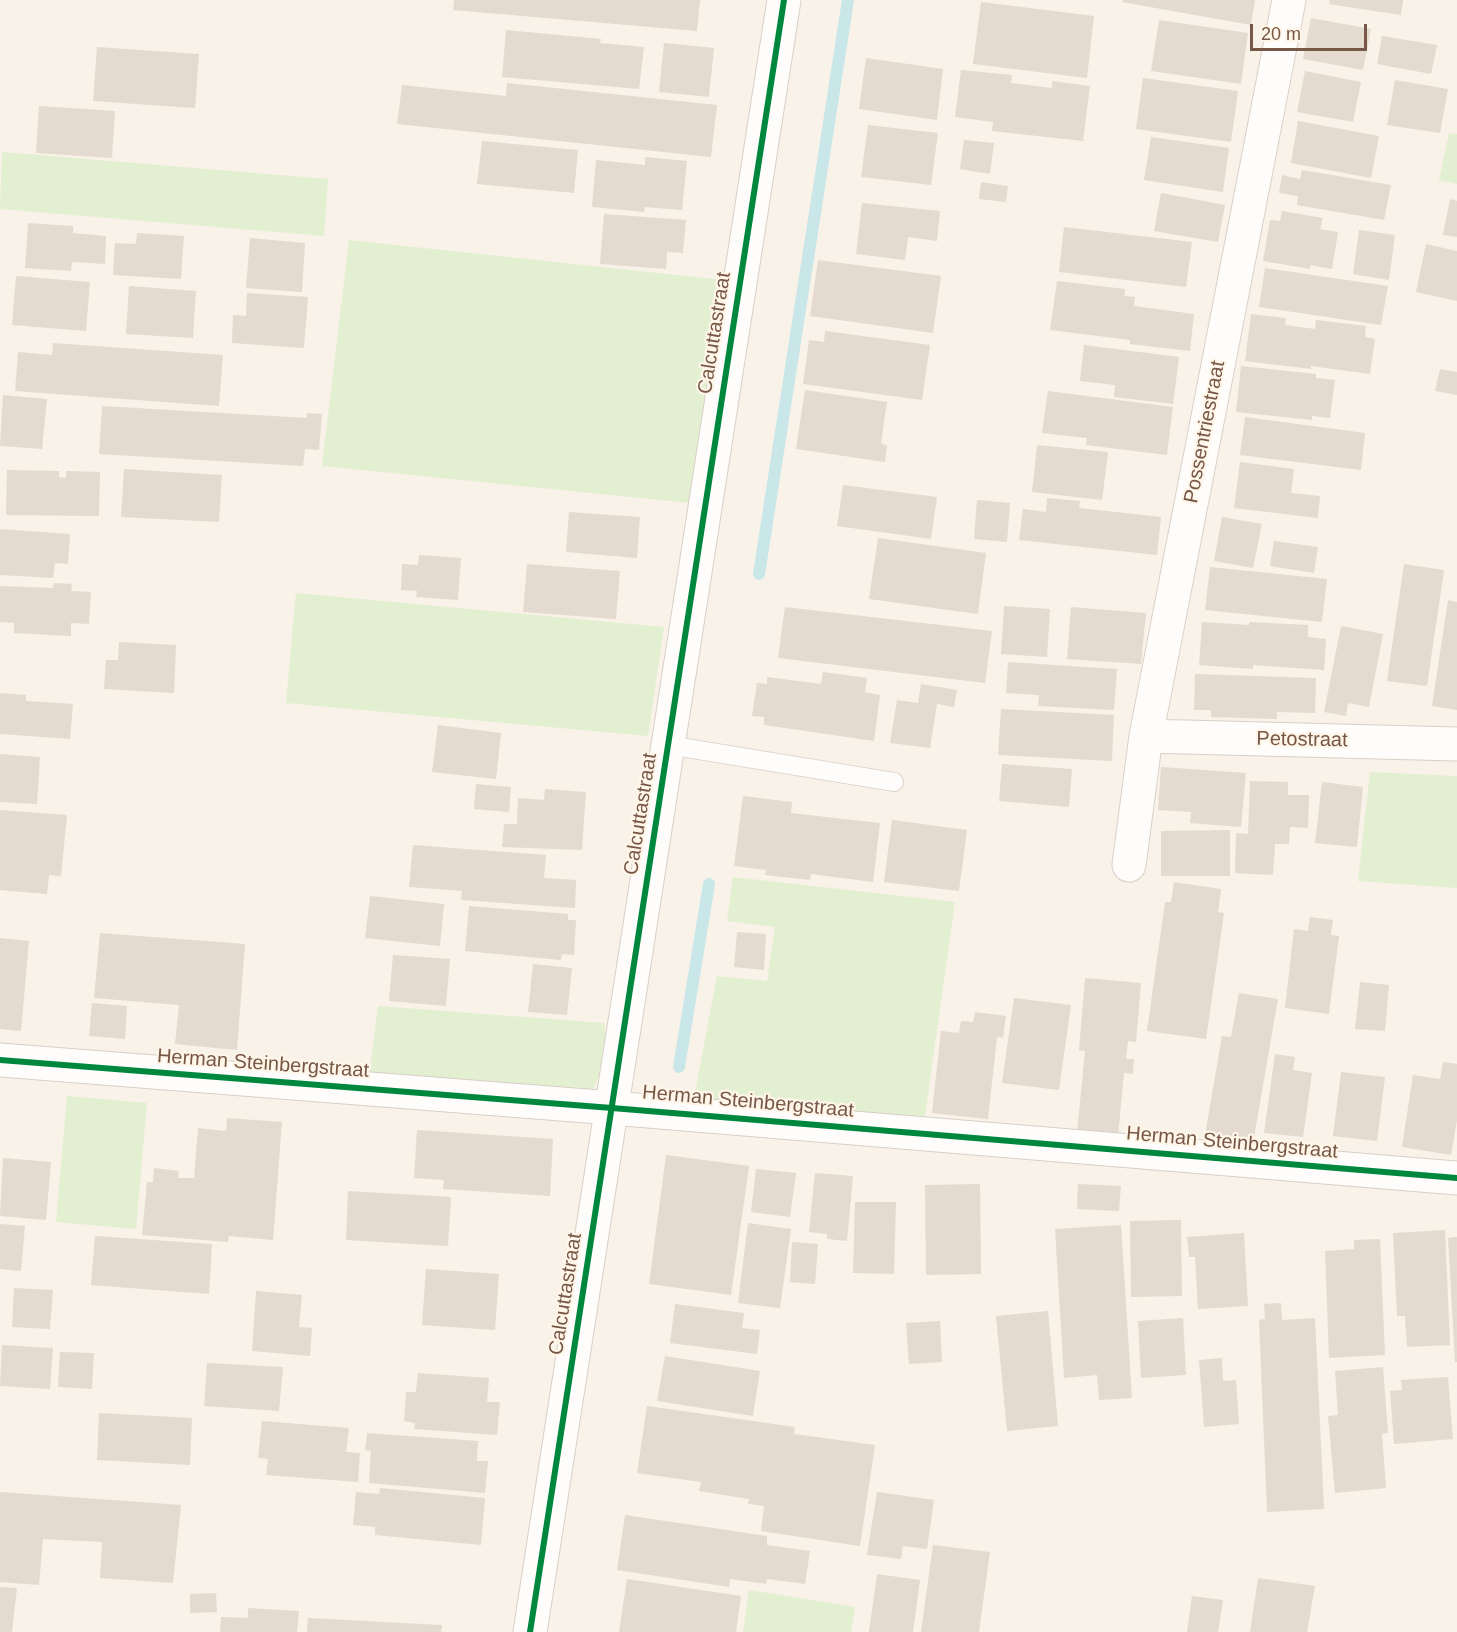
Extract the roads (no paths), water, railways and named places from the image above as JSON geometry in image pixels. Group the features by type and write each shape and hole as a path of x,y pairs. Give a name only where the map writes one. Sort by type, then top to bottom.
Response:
{"street":[{"name":"Calcuttastraat","path":"530,1632 784,0"},
{"name":"Possentriestraat","path":"1129,865 1146,736 1289,0"},
{"name":"Petostraat","path":"1146,736 1457,744"},
{"name":"Herman Steinbergstraat","path":"0,1060 1457,1178"}],"lane":[{"path":"668,745 894,782"}],"waterway":[{"path":"759,574 848,0"},
{"path":"679,1067 709,884"}]}
